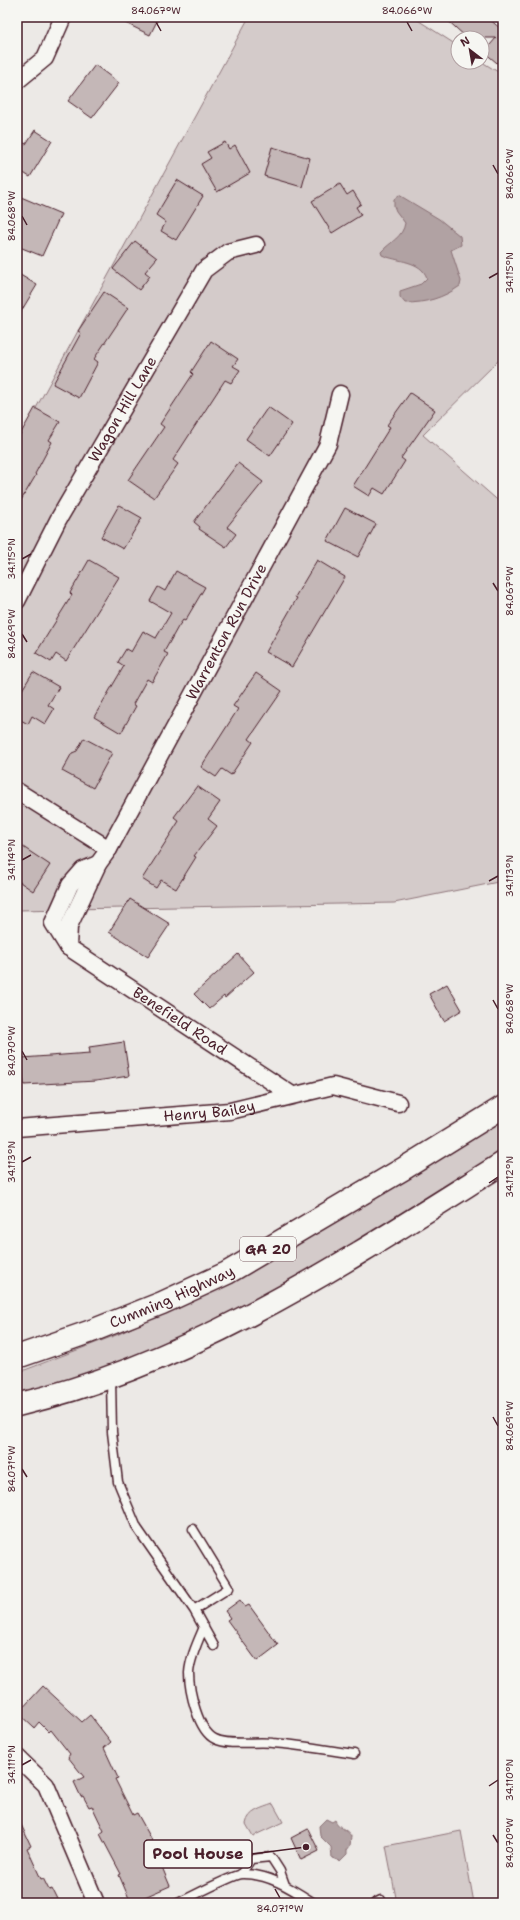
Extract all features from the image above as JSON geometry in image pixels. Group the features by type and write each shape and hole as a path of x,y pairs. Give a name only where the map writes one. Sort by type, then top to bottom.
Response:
{"highway":[{"name":"Cumming Highway","path":"17,1357 97,1329 162,1303 227,1273 403,1169 503,1107"},
{"path":"17,1405 46,1398 111,1377 205,1338 274,1302 394,1231 503,1163"}],"street":[{"path":"17,81 45,58 63,17"},
{"name":"Wagon Hill Lane","path":"17,601 58,520 204,270 228,252 256,245"},
{"name":"Warrenton Run Drive","path":"68,947 69,926 98,864 109,849 328,444 340,394"},
{"path":"17,791 109,849"},
{"name":"Warrenton Run Drive","path":"68,947 53,923 70,885 83,870 98,864"},
{"path":"70,885 84,895"},
{"name":"Benefield Road","path":"68,947 292,1095"},
{"name":"Henry Bailey","path":"17,1128 230,1111 333,1086 398,1103"},
{"path":"17,1758 46,1785 96,1903"}],"lane":[{"path":"111,1377 112,1432 118,1482 137,1528 194,1610 214,1646"},
{"path":"193,1529 229,1588 194,1610"},
{"path":"204,1627 193,1658 190,1673 191,1695 197,1714 204,1728 214,1738 222,1742 273,1743 354,1754"},
{"path":"242,1874 251,1859 271,1857 280,1870 285,1885"},
{"path":"178,1903 242,1874 264,1877 285,1885 314,1903"}],"shaded area":[{"path":"249,17 413,17 450,41 450,70 490,70 490,67 503,75 503,356 423,435 503,505 503,881 394,903 17,910 17,443"},
{"path":"399,195 439,219 460,236 461,245 451,250 461,281 460,286 441,297 427,301 405,303 400,297 400,291 421,284 427,278 420,268 408,262 382,255 381,252 399,236 404,228 405,223 394,206 394,199"},
{"path":"503,1117 503,1151 375,1232 287,1284 243,1308 152,1351 102,1369 17,1396 17,1373 119,1334 245,1273"},
{"path":"273,1804 283,1822 253,1836 246,1824 247,1820 256,1811"},
{"path":"326,1819 332,1822 335,1820 338,1825 351,1836 347,1854 340,1861 332,1858 331,1847 320,1836 319,1826"},
{"path":"461,1831 474,1903 397,1903 386,1846"}],"building":[{"path":"113,17 159,17 150,35"},
{"path":"444,17 487,17 502,30 503,29 503,68 490,57 490,45 496,38 490,38 490,30 458,30"},
{"path":"95,65 119,83 92,118 68,101"},
{"path":"35,130 52,141 30,177 17,169 17,150 22,142 26,144"},
{"path":"225,142 229,149 235,145 250,173 217,192 201,164 211,158 207,152"},
{"path":"272,147 310,158 302,187 264,176"},
{"path":"177,180 203,196 176,240 161,231 166,222 156,215"},
{"path":"340,184 347,195 353,191 361,204 356,207 361,215 332,233 312,201"},
{"path":"21,197 61,214 42,256 17,246 17,206"},
{"path":"135,241 157,258 145,272 150,276 139,290 113,269"},
{"path":"17,273 37,285 17,318"},
{"path":"104,292 128,308 94,359 98,362 79,398 53,384 81,333 78,331"},
{"path":"211,341 238,359 233,366 240,370 231,383 225,380 173,460 178,464 154,498 128,480 164,427 160,424 193,374 191,372"},
{"path":"410,393 435,410 401,458 405,461 384,494 374,488 369,496 353,486 390,427 387,425"},
{"path":"268,407 292,424 270,456 246,439"},
{"path":"35,408 60,422 49,440 52,442 35,474 36,475 17,507 17,440"},
{"path":"238,463 263,482 227,527 236,534 226,547 199,529 200,527 194,522"},
{"path":"119,505 142,518 123,549 101,537"},
{"path":"345,508 376,524 358,557 327,541"},
{"path":"89,560 119,577 66,661 56,654 51,662 36,653 72,595 70,593"},
{"path":"317,560 345,577 292,667 266,652 297,598 295,597"},
{"path":"176,571 205,587 185,621 183,620 178,627 164,652 168,654 152,682 147,679 133,704 136,706 121,733 94,717 124,666 118,662 126,649 131,652 143,631 156,638 171,613 150,601 158,587 165,591"},
{"path":"33,672 59,687 48,705 54,709 45,724 32,716 28,724 17,718 17,698"},
{"path":"256,673 282,691 249,739 253,742 231,775 222,769 216,777 201,767 238,709 233,706"},
{"path":"84,738 112,753 93,788 62,771 72,753 77,751"},
{"path":"197,786 220,802 208,819 217,826 194,856 196,857 176,889 161,880 156,888 142,879 179,821 174,817"},
{"path":"17,843 50,865 33,891 17,880"},
{"path":"130,899 170,924 148,957 109,932"},
{"path":"238,954 254,972 225,998 224,996 209,1009 194,994"},
{"path":"447,984 462,1010 444,1021 429,994"},
{"path":"124,1042 129,1076 96,1081 24,1085 22,1058 90,1053 89,1047"},
{"path":"240,1600 245,1607 249,1605 278,1645 257,1661 227,1620 230,1618 225,1611"},
{"path":"43,1686 82,1722 90,1715 111,1742 104,1748 118,1778 115,1779 133,1815 137,1813 152,1840 151,1841 170,1886 131,1903 119,1875 121,1874 100,1834 104,1831 92,1806 89,1807 83,1796 81,1797 74,1782 84,1777 68,1757 70,1754 51,1730 49,1732 39,1722 34,1728 18,1713"},
{"path":"17,1816 31,1846 27,1848 41,1879 43,1878 49,1890 52,1889 59,1903 17,1903"},
{"path":"308,1829 319,1851 301,1860 291,1838"}],"place":[{"name":"Pool House","path":"306,1847"}]}
